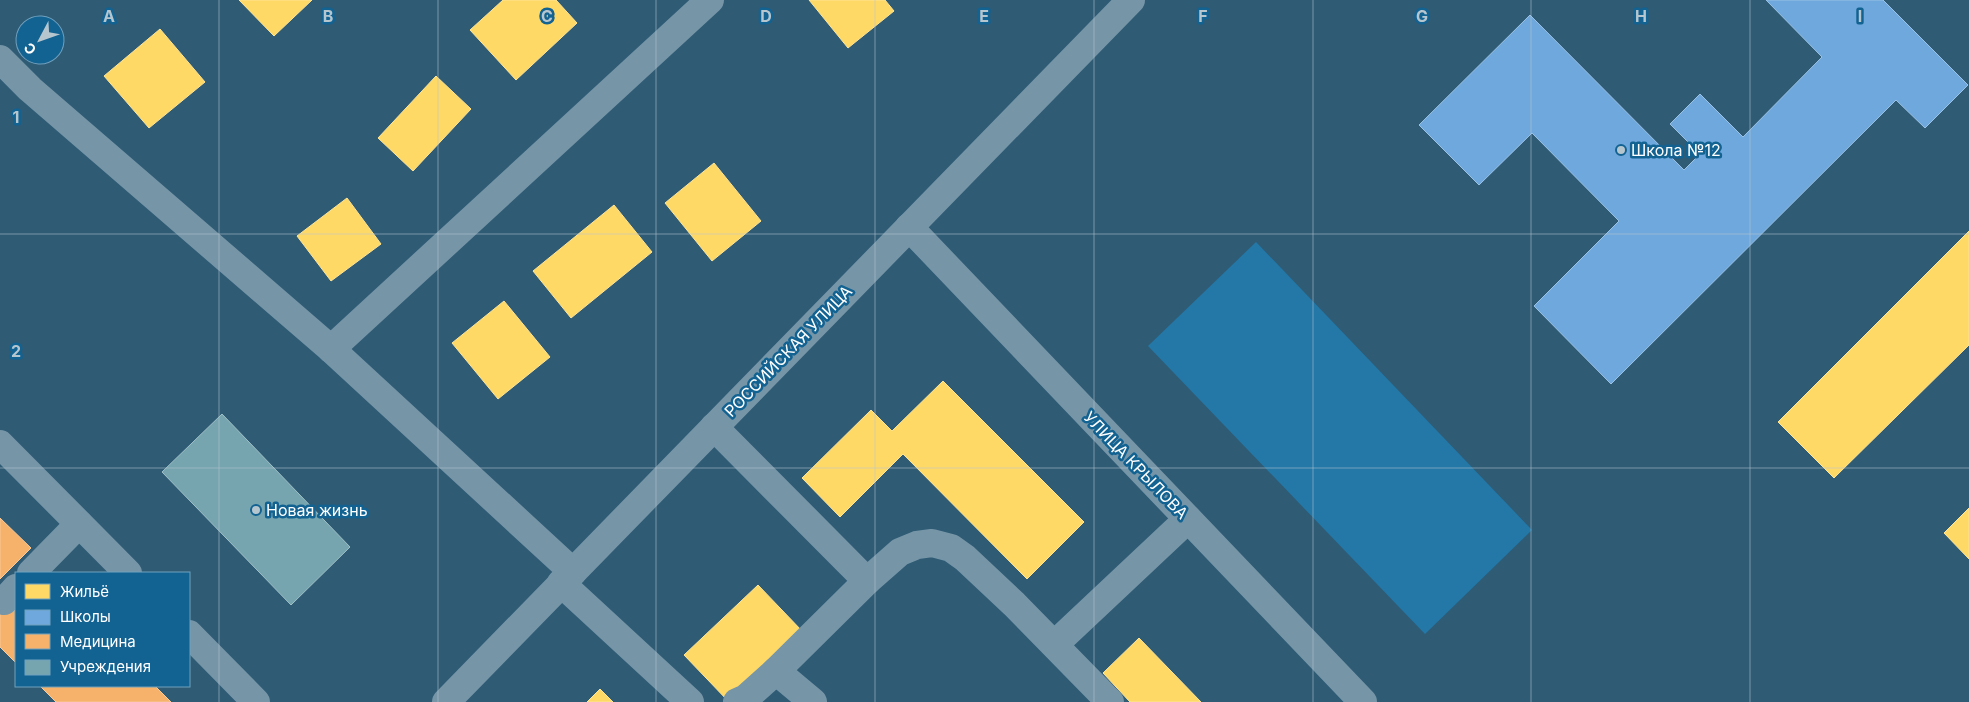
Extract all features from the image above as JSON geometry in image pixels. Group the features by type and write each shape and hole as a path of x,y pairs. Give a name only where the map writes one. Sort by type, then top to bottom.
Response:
{"street":[{"path":"331,349 710,0"},
{"name":"РОССИЙСКАЯ УЛИЦА","path":"452,700 567,578 1131,0"},
{"path":"0,59 30,89 331,349 567,578 690,702"},
{"name":"УЛИЦА КРЫЛОВА","path":"909,227 1363,702"},
{"path":"714,427 867,581"},
{"path":"0,444 127,572"},
{"path":"1055,644 1188,519"},
{"path":"32,572 79,524"},
{"path":"736,702 746,698 776,671 867,581 900,552 917,545 932,543 951,548 965,558 1055,644 1110,702"},
{"path":"190,635 256,702"},
{"path":"776,671 813,702"}],"shaded area":[{"path":"1256,242 1532,530 1425,634 1148,346"}],"building: Жильё":[{"path":"239,0 312,0 274,36"},
{"path":"503,0 556,0 577,23 516,80 470,30"},
{"path":"809,0 885,0 894,11 848,48"},
{"path":"160,29 205,82 149,128 104,76"},
{"path":"436,76 471,109 413,171 378,138"},
{"path":"714,163 761,221 712,261 665,203"},
{"path":"347,198 381,244 331,281 297,236"},
{"path":"614,205 652,252 571,318 533,271"},
{"path":"1969,231 1969,345 1834,478 1778,422"},
{"path":"504,301 550,357 498,399 452,343"},
{"path":"943,381 1084,522 1027,579 903,454 840,517 802,478 871,410 892,431"},
{"path":"1969,508 1969,559 1944,533"},
{"path":"758,585 803,632 729,702 684,655"},
{"path":"1139,638 1201,702 1130,702 1103,673"},
{"path":"600,689 613,702 587,702"}],"building: Школы":[{"path":"1766,0 1883,0 1968,85 1925,128 1896,100 1611,384 1534,306 1619,221 1532,133 1479,185 1419,125 1530,15 1684,170 1700,154 1670,124 1700,94 1743,137 1822,57"}],"building: Медицина":[{"path":"0,518 31,548 0,579"},
{"path":"0,597 15,610 15,662 0,647"},
{"path":"41,687 156,687 171,702 56,702"}],"building: Учреждения":[{"name":"Новая жизнь","path":"222,414 350,547 291,605 162,472"}],"place":[{"name":"Школа №12","path":"1621,150"},
{"name":"Новая жизнь","path":"256,510"}]}
